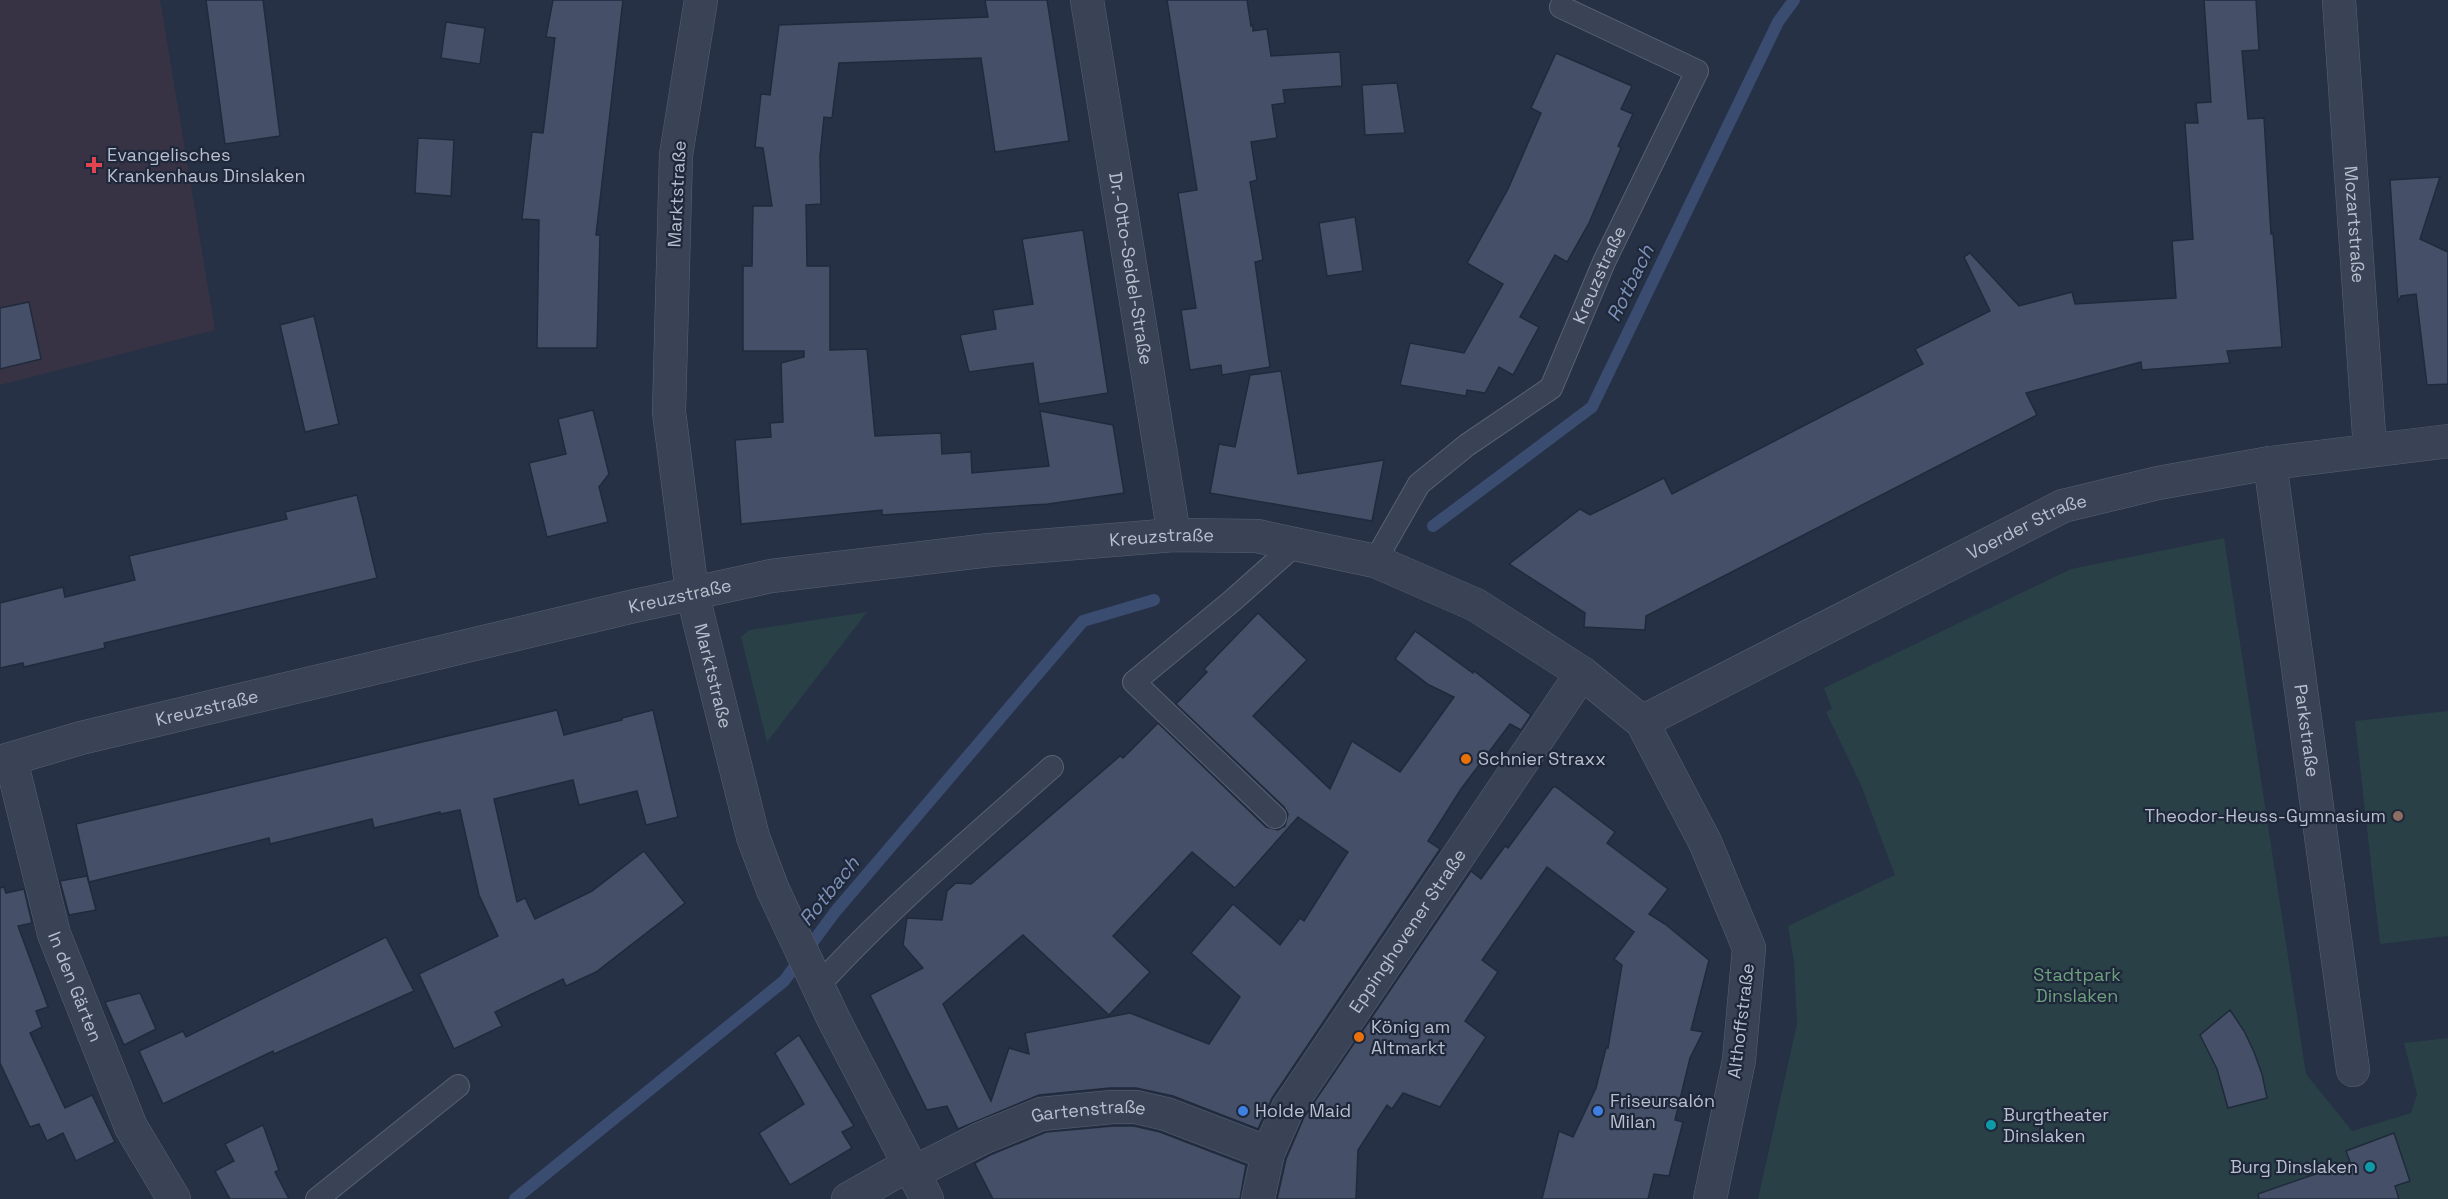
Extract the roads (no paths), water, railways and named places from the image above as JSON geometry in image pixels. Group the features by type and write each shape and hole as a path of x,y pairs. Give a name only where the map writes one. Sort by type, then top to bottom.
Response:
{"street":[{"name":"Marktstraße","path":"701,0 676,155 669,412 692,592 753,837 773,890 916,1179"},
{"name":"Dr.-Otto-Seidel-Straße","path":"1088,0 1174,535"},
{"name":"Mozartstraße","path":"2339,0 2370,449"},
{"name":"Voerder Straße","path":"1642,722 2063,506 2158,483 2270,463 2448,441"},
{"name":"Parkstraße","path":"2270,463 2354,1070"},
{"name":"Kreuzstraße","path":"6,761 81,738 692,592 771,576 990,550 1174,535 1257,536 1375,561 1476,605 1582,673 1642,722"},
{"name":"Eppinghovener Straße","path":"1257,1199 1268,1154 1288,1108 1582,673"},
{"name":"Althoffstraße","path":"1642,722 1705,842 1749,948 1739,1060 1710,1199"},
{"name":"In den Gärten","path":"6,761 54,934 131,1127 174,1199"},
{"name":"Gartenstraße","path":"848,1199 916,1179 982,1138 1041,1114 1136,1107 1166,1114 1268,1154"}],"lane":[{"name":"Kreuzstraße","path":"1375,561 1419,484 1467,445 1551,388 1604,262 1697,71 1561,7"},
{"path":"1275,818 1134,682 1232,601 1296,544"},
{"path":"816,980 1052,767"},
{"path":"317,1199 458,1086"}],"waterway":[{"name":"Rotbach","path":"1433,526 1592,407 1778,22 1794,0"},
{"name":"Rotbach","path":"515,1199 784,981 835,912 1083,621 1154,600"}],"place":[{"name":"Evangelisches Krankenhaus Dinslaken","path":"94,165"},
{"name":"Schnier Straxx","path":"1466,759"},
{"name":"Theodor-Heuss-Gymnasium","path":"2398,816"},
{"name":"König am Altmarkt","path":"1359,1037"},
{"name":"Holde Maid","path":"1243,1111"},
{"name":"Friseursalón Milan","path":"1598,1111"},
{"name":"Burgtheater Dinslaken","path":"1991,1125"},
{"name":"Burg Dinslaken","path":"2370,1167"}],"park label":[{"name":"Stadtpark Dinslaken","path":"2077,985"}]}
